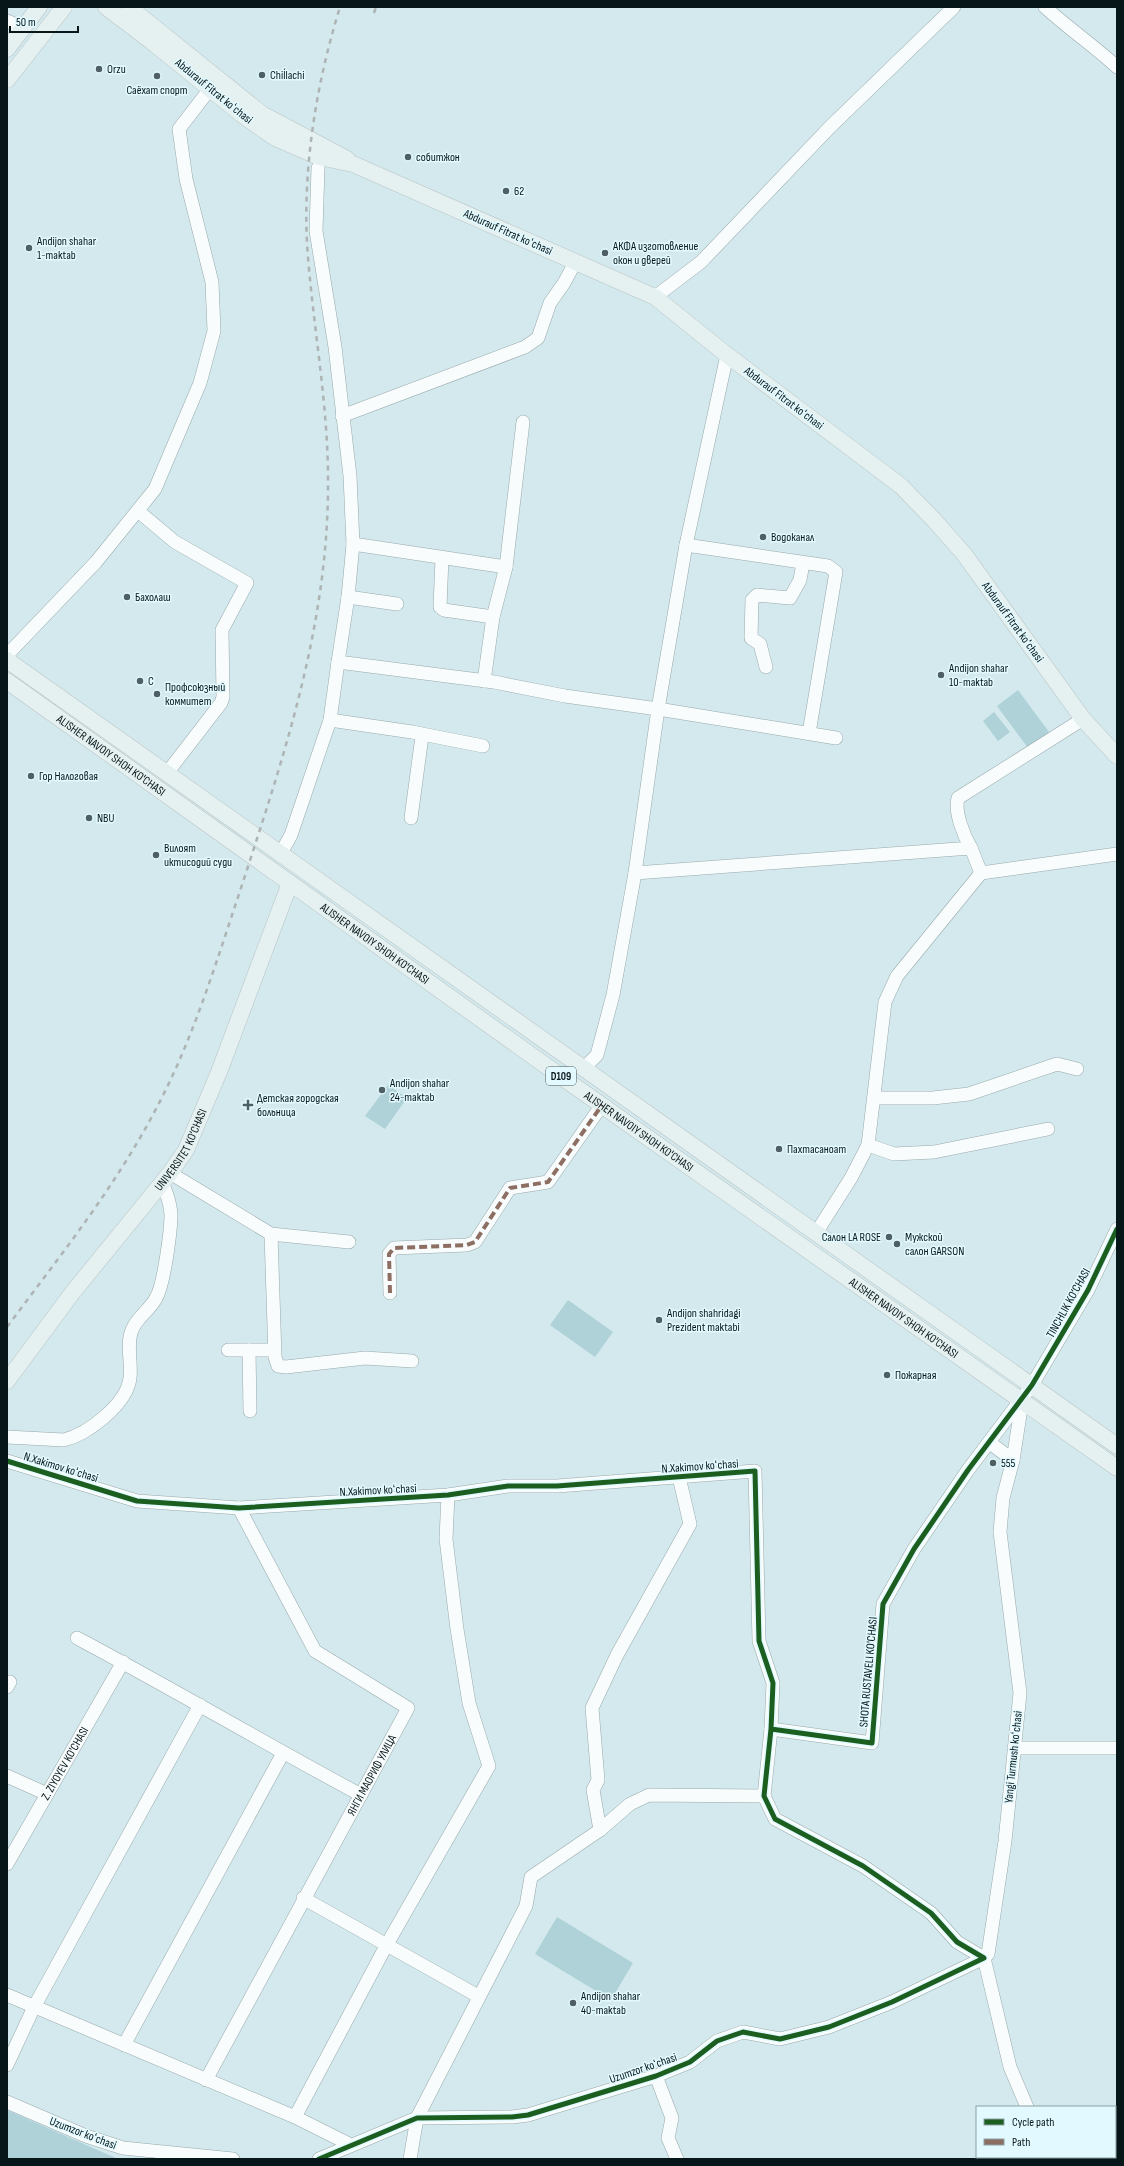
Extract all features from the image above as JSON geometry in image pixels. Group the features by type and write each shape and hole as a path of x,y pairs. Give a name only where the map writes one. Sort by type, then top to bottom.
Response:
{"main road":[{"path":"7,49 39,7"},
{"path":"7,80 64,7"},
{"name":"Abdurauf Fitrat koʻchasi","path":"106,7 214,83 262,114 331,149 353,164 655,297 727,355 901,486 964,554 1083,719 1117,756"},
{"name":"Abdurauf Fitrat koʻchasi","path":"129,7 214,83"},
{"name":"ALISHER NAVOIY SHOH KO'CHASI","path":"7,660 1117,1446"},
{"name":"ALISHER NAVOIY SHOH KO'CHASI","path":"7,681 470,1012 749,1208 909,1323 1022,1400 1117,1468"},
{"name":"UNIVERSITET KО‘CHASI","path":"7,1381 73,1292 166,1178 186,1150 219,1072 290,883"},
{"path":"470,1012 482,996"},
{"path":"573,1085 584,1068"},
{"path":"749,1208 759,1192"},
{"path":"909,1323 921,1306"},
{"path":"933,1339 944,1323"}],"street":[{"path":"655,297 701,262 830,127 954,7"},
{"path":"1045,7 1064,25 1088,41 1117,67"},
{"path":"7,21 22,28"},
{"path":"7,655 96,562 155,489 200,383 214,330 212,282 186,179 179,129 214,83"},
{"path":"281,853 291,835 330,720 348,597 353,544 350,476 335,347 316,231 318,168"},
{"path":"342,416 525,347 538,338 550,303 564,283 576,261"},
{"path":"584,1068 597,1055 613,995 635,873 658,709 686,545 727,355"},
{"path":"484,681 493,617 506,567 523,422"},
{"path":"138,511 175,542 247,583 222,630 223,697 221,703 167,773"},
{"path":"353,544 506,567"},
{"path":"686,545 828,566 836,572 809,733"},
{"path":"442,558 440,607 444,610 493,617"},
{"path":"766,667 760,644 751,638 752,600 757,595 790,598 800,580 803,563"},
{"path":"348,597 397,604"},
{"path":"338,662 484,681 565,696 658,709 836,738"},
{"path":"981,873 967,840 956,804 958,798 1083,719"},
{"path":"330,720 412,732 422,736 484,746"},
{"path":"412,818 415,778 422,736"},
{"path":"635,873 971,848"},
{"path":"816,1233 851,1178 868,1145 885,1002 897,976 981,873 1117,854"},
{"path":"874,1098 933,1098 969,1094 1057,1064 1077,1069"},
{"path":"390,1293 389,1254 391,1250 394,1248 467,1245 475,1242 510,1188 548,1182 602,1105"},
{"path":"868,1145 894,1154 934,1152 1048,1129"},
{"path":"166,1178 271,1234 349,1242"},
{"path":"7,1437 64,1440 72,1438 94,1426 113,1407 128,1387 130,1378 130,1341 132,1329 156,1298 163,1271 171,1215 166,1178"},
{"name":"TINCHLIK KО‘CHASI","path":"1022,1400 1088,1290 1117,1229"},
{"path":"271,1234 274,1350 278,1366 286,1367 365,1358 412,1362"},
{"path":"228,1350 274,1350"},
{"path":"249,1350 250,1411"},
{"name":"SHOTA RUSTAVELI KO'CHASI","path":"771,1730 872,1743 883,1604 914,1549 968,1470 1022,1400"},
{"name":"Yangi Turmush koʻchasi","path":"984,1958 988,1954 1005,1841 1020,1693 1000,1532 1003,1498 1013,1460 1022,1400"},
{"path":"990,1443 1013,1460"},
{"name":"N.Xakimov koʻchasi","path":"7,1461 138,1501 239,1508 448,1495 508,1486 557,1486 754,1471 759,1640 773,1683 771,1730"},
{"path":"600,1830 593,1790 598,1780 592,1708 617,1655 690,1524 679,1477"},
{"path":"295,2116 386,1946 490,1766 469,1703 457,1629 446,1539 448,1495"},
{"name":"ЯНГИ МАОРИФ УЛИЦА","path":"206,2080 303,1898 408,1708 315,1651 239,1508"},
{"path":"77,1638 123,1662 283,1753 361,1795"},
{"name":"Z. ZIYOYEV KO'CHASI","path":"7,1864 123,1662"},
{"path":"7,2065 34,2007 200,1705"},
{"path":"771,1730 764,1796 775,1819 863,1866 931,1913 957,1942 984,1958 1010,2068 1027,2106"},
{"path":"1014,1748 1117,1748"},
{"path":"124,2045 283,1753"},
{"path":"7,1776 47,1794"},
{"path":"410,2159 417,2118 478,1996 526,1906 532,1877 600,1830 630,1804 649,1795 764,1796"},
{"path":"303,1898 386,1946 478,1996"},
{"name":"Uzumzor koʻchasi","path":"319,2159 417,2118 512,2118 528,2115 656,2076 690,2062 717,2041 743,2032 780,2039 829,2027 892,2002 984,1958"},
{"path":"7,1995 206,2080 295,2116 351,2145"},
{"path":"656,2076 672,2118 668,2138 677,2159"},
{"name":"Uzumzor koʻchasi","path":"7,2102 86,2136 123,2148 143,2152 233,2159"}],"shaded area":[{"path":"1018,690 1049,732 1028,748 997,706"},
{"path":"994,712 1010,732 998,741 983,721"},
{"path":"388,1085 407,1098 385,1129 365,1116"},
{"path":"568,1300 613,1332 595,1357 550,1325"},
{"path":"557,1917 633,1963 611,2000 535,1954"},
{"path":"7,2110 118,2159 7,2159"}],"railway":[{"path":"7,1327 67,1247 124,1165 157,1107 182,1055 222,946 272,790 301,689 321,586 326,533 328,480 323,391 309,273 306,213 307,183 313,123 318,93 340,7"},
{"path":"374,13 376,7"}],"marked path":[{"path":"390,1293 389,1254 394,1248 467,1245 475,1242 510,1188 548,1182 602,1105"}],"cycle path":[{"path":"319,2159 417,2118 512,2117 528,2115 656,2076 690,2062 717,2041 743,2032 780,2039 829,2027 892,2002 984,1958 957,1942 931,1913 863,1866 775,1819 764,1796 771,1729 872,1743 883,1604 914,1549 968,1470 1032,1385 1088,1290 1117,1229"},
{"path":"7,1461 137,1501 239,1508 448,1495 508,1486 557,1486 755,1471 759,1641 773,1683 771,1729"}],"place":[{"name":"Orzu","path":"99,69"},
{"name":"Chiĺlachi","path":"262,75"},
{"name":"Саёхат спорт","path":"157,76"},
{"name":"собитжон","path":"408,157"},
{"name":"62","path":"506,191"},
{"name":"Andijon shahar 1-maktab","path":"29,248"},
{"name":"АКФА изготовление окон и дверей","path":"605,253"},
{"name":"Водоканал","path":"763,537"},
{"name":"Бахолаш","path":"127,597"},
{"name":"Andijon shahar 10-maktab","path":"941,675"},
{"name":"С","path":"140,681"},
{"name":"Профсоюзный коммитет","path":"157,694"},
{"name":"Гор Налоговая","path":"31,776"},
{"name":"NBU","path":"89,818"},
{"name":"Вилоят иктисодий суди","path":"156,855"},
{"name":"Andijon shahar 24-maktab","path":"382,1090"},
{"name":"Детская городская больница","path":"248,1105"},
{"name":"Пахтасаноат","path":"779,1149"},
{"name":"Салон LA ROSE","path":"889,1237"},
{"name":"Мужской салон GARSON","path":"897,1244"},
{"name":"Andijon shahridagi Prezident maktabi","path":"659,1320"},
{"name":"Пожарная","path":"887,1375"},
{"name":"555","path":"993,1463"},
{"name":"Andijon shahar 40-maktab","path":"573,2003"}]}
